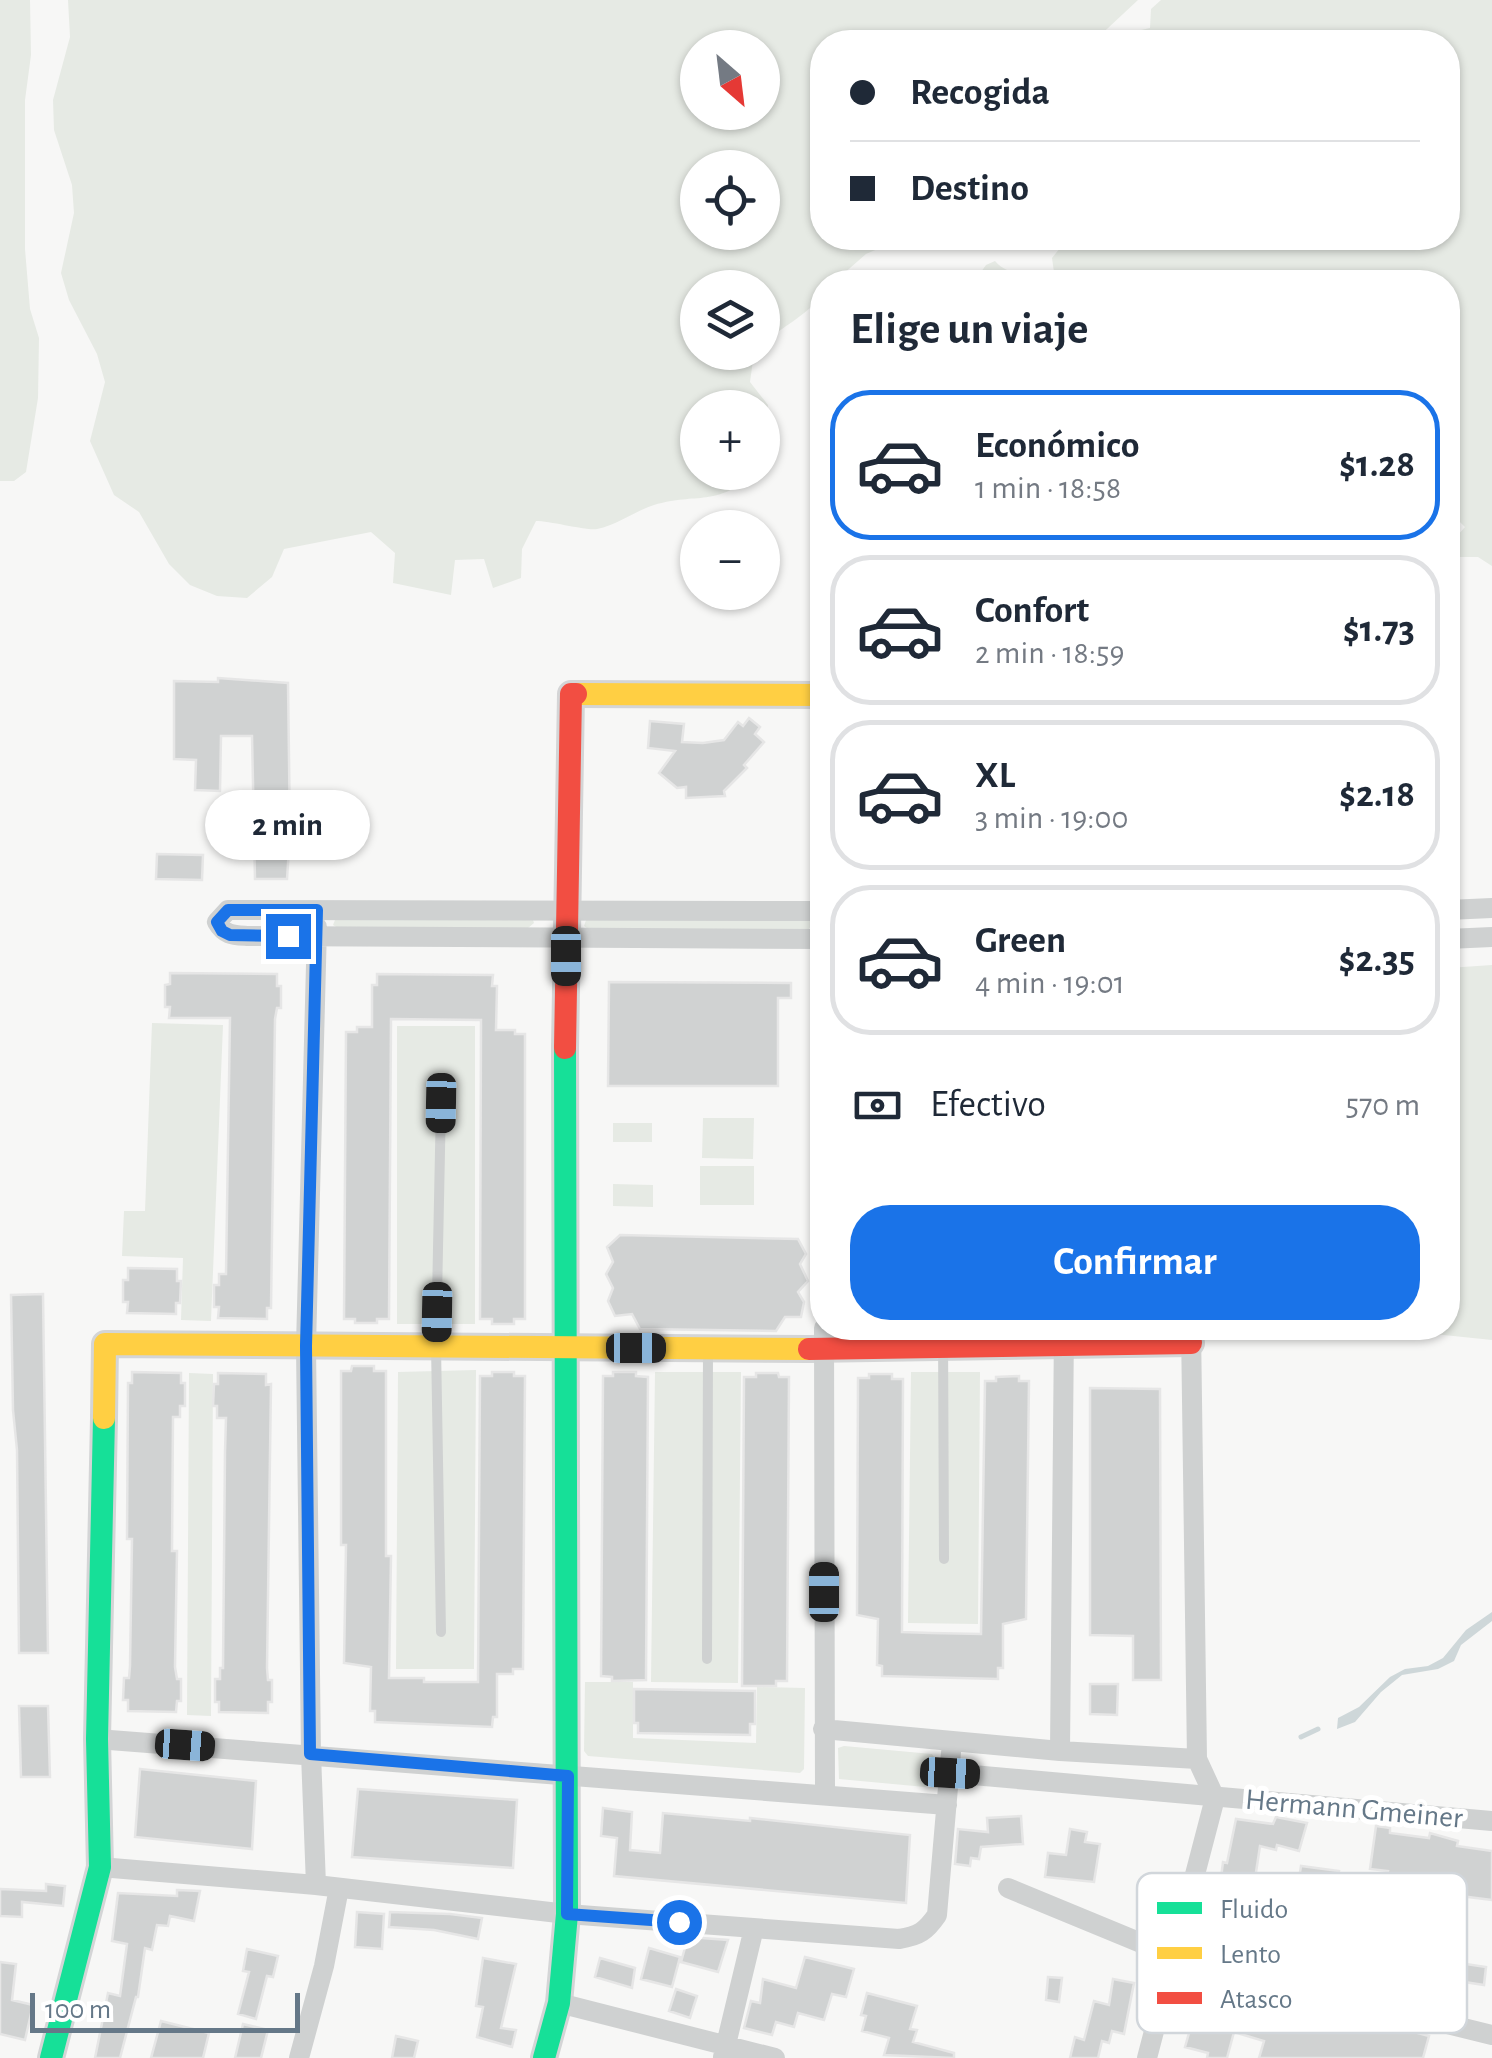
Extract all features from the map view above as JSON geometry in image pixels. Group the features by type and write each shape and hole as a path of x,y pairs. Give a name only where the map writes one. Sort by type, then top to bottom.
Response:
{"street":[{"path":"544,2058 559,2003 567,1914 565,938 571,694 810,695"},
{"path":"1460,909 1492,908"},
{"path":"810,911 228,910 217,922 230,935 249,936 810,939"},
{"path":"316,1885 310,1754 306,1346 317,910"},
{"path":"1460,937 1492,936"},
{"path":"50,2058 100,1867 97,1739 105,1344 708,1348 810,1339"},
{"path":"824,1340 825,1794"},
{"path":"1060,1751 1064,1340"},
{"path":"1191,1340 1197,1760 1215,1798 1196,1873"},
{"path":"824,1730 1197,1760"},
{"path":"97,1739 947,1804"},
{"path":"100,1867 316,1885 567,1914 915,1937 927,1930 937,1915 952,1741"},
{"name":"Hermann Gmeiner","path":"950,1773 1492,1820"},
{"path":"298,2058 324,1966 339,1888"},
{"path":"1008,1888 1137,1941"},
{"path":"724,2051 754,1928"},
{"path":"559,2003 724,2051 775,2058"},
{"path":"1467,2029 1492,2035"},
{"path":"1147,2058 1154,2033"}],"lane":[{"path":"441,1103 436,1346 442,1632"},
{"path":"943,1340 944,1559"},
{"path":"707,1658 708,1348"}],"shaded area":[{"path":"0,0 30,0 25,249 30,309 39,338 38,398 26,472 14,481 0,481"},
{"path":"68,0 1138,0 1106,30 810,30 810,250 875,250 848,270 810,270 810,308 780,331 780,270 680,270 680,370 752,370 750,382 756,390 680,390 680,490 731,490 654,505 597,529 536,521 522,549 521,578 493,588 484,559 455,560 451,595 393,583 395,553 371,532 284,549 272,577 247,598 217,596 190,585 169,564 139,512 114,495 90,441 105,382 97,354 69,300 61,273 74,213 72,185 54,130 53,100 70,37"},
{"path":"1161,0 1492,0 1492,566 1478,557 1460,557 1460,533 1465,527 1460,522 1460,270 1054,270 1052,258 1058,250 1460,250 1460,30 1141,30 1150,28 1151,9"},
{"path":"995,261 1008,270 982,270"},
{"path":"335,920 534,923 528,928 338,928 333,925"},
{"path":"586,920 810,921 808,930 584,926"},
{"path":"1492,965 1492,1340 1460,1337 1460,967"},
{"path":"152,1023 223,1025 211,1321 181,1320 183,1258 122,1256 124,1211 145,1211"},
{"path":"397,1026 475,1026 475,1324 397,1324"},
{"path":"703,1118 754,1118 753,1159 702,1158"},
{"path":"613,1123 652,1123 652,1142 613,1142"},
{"path":"700,1166 754,1166 754,1205 700,1205"},
{"path":"613,1184 653,1185 653,1207 613,1206"},
{"path":"476,1370 474,1669 396,1669 398,1372"},
{"path":"655,1372 741,1372 738,1683 651,1682"},
{"path":"911,1372 980,1372 978,1624 908,1623"},
{"path":"189,1373 213,1374 211,1716 187,1715"},
{"path":"1492,1612 1492,1621 1461,1645 1454,1661 1438,1669 1402,1675 1355,1722 1337,1729 1338,1718 1359,1707 1390,1677 1443,1658 1466,1630"},
{"path":"585,1682 633,1682 633,1738 756,1743 757,1687 805,1688 804,1769 800,1773 588,1756 584,1751"},
{"path":"838,1748 932,1754 936,1760 934,1781 925,1787 839,1779"}],"building":[{"path":"218,678 288,683 287,879 255,879 252,736 221,736 220,791 195,790 196,760 174,759 174,681 218,682"},
{"path":"749,718 760,727 755,734 764,742 744,765 747,768 724,791 725,796 686,798 686,787 677,788 659,773 675,751 648,748 650,721 684,724 682,742 703,743 724,740 738,722 743,726"},
{"path":"157,854 203,855 202,880 156,879"},
{"path":"170,973 277,974 277,986 281,986 281,1008 277,1008 275,1019 271,1308 267,1308 267,1319 218,1318 219,1307 214,1307 214,1285 219,1285 219,1274 226,1274 230,1018 169,1018 165,985 170,984"},
{"path":"377,974 493,975 492,986 497,986 496,1030 525,1034 525,1319 514,1319 514,1324 492,1324 492,1319 480,1319 481,1020 391,1019 389,1319 355,1323 355,1319 344,1319 346,1032 372,1027 372,985 377,985"},
{"path":"609,982 791,983 791,998 778,998 778,1086 608,1086"},
{"path":"620,1235 798,1239 806,1254 800,1264 808,1281 798,1292 804,1302 801,1317 785,1317 776,1331 640,1329 632,1314 615,1316 608,1301 613,1288 606,1274 613,1262 607,1247"},
{"path":"128,1268 177,1269 177,1281 181,1281 176,1314 127,1313 123,1280 128,1280"},
{"path":"43,1294 48,1653 19,1653 11,1295"},
{"path":"352,1366 374,1366 374,1371 386,1371 386,1556 391,1556 389,1678 424,1678 424,1682 478,1682 480,1376 514,1372 514,1376 525,1376 523,1669 513,1669 513,1674 497,1674 497,1717 493,1717 492,1727 375,1722 375,1711 370,1711 371,1667 344,1663 346,1545 341,1545 341,1371 351,1371"},
{"path":"132,1372 181,1373 181,1383 185,1383 185,1406 180,1406 180,1417 173,1417 175,1667 177,1679 181,1679 181,1701 177,1701 176,1712 128,1711 128,1700 123,1700 124,1678 129,1678 130,1666 128,1383 132,1383"},
{"path":"613,1372 636,1372 636,1376 648,1377 646,1680 612,1681 612,1677 601,1676 603,1376 613,1376"},
{"path":"218,1373 266,1374 266,1385 271,1384 267,1668 268,1680 272,1680 272,1702 268,1702 268,1713 219,1712 219,1702 215,1702 215,1679 220,1679 223,1668 226,1418 217,1418 217,1406 213,1406"},
{"path":"756,1373 789,1377 787,1681 776,1681 776,1686 742,1686 744,1377 756,1377"},
{"path":"869,1374 892,1374 892,1379 903,1379 902,1632 981,1634 985,1381 1019,1376 1019,1381 1029,1381 1026,1619 1003,1624 1003,1668 998,1668 998,1679 882,1676 882,1666 877,1665 878,1619 857,1615 858,1378 869,1378"},
{"path":"1090,1388 1160,1389 1161,1680 1133,1680 1133,1636 1090,1635"},
{"path":"1090,1684 1118,1684 1117,1715 1090,1714"},
{"path":"634,1689 755,1691 755,1724 750,1724 750,1735 638,1733 638,1723 634,1723"},
{"path":"19,1706 48,1706 50,1777 21,1777"},
{"path":"140,1769 256,1781 252,1849 135,1837"},
{"path":"358,1789 517,1800 513,1868 352,1857"},
{"path":"603,1808 632,1812 630,1850 660,1853 663,1813 910,1835 906,1903 614,1876 617,1838 601,1836"},
{"path":"1021,1816 1023,1844 981,1847 979,1859 971,1858 970,1866 955,1864 958,1829 988,1832 987,1818"},
{"path":"1276,1817 1307,1823 1299,1851 1277,1845 1276,1850 1260,1846 1256,1873 1222,1873 1236,1819 1273,1824"},
{"path":"1376,1826 1390,1828 1390,1833 1429,1838 1430,1833 1458,1841 1457,1846 1492,1851 1492,1900 1467,1897 1467,1873 1388,1873 1370,1869"},
{"path":"1070,1829 1087,1832 1085,1842 1100,1844 1094,1882 1045,1877 1048,1853 1066,1855"},
{"path":"1301,1866 1339,1873 1300,1873"},
{"path":"46,1884 65,1886 63,1906 22,1902 22,1917 0,1916 0,1889 46,1891"},
{"path":"177,1890 200,1891 194,1921 170,1916 168,1926 157,1925 152,1950 145,1948 138,1997 120,2058 95,2058 108,1993 120,1996 127,1944 112,1941 118,1893 177,1896"},
{"path":"357,1912 384,1914 382,1949 355,1947"},
{"path":"390,1912 482,1918 478,1939 434,1930 389,1927"},
{"path":"688,1937 728,1940 718,1972 681,1962"},
{"path":"649,1948 680,1957 672,1987 641,1979"},
{"path":"247,1949 278,1956 273,1977 267,1976 256,2019 238,2014 249,1972 243,1971"},
{"path":"805,1957 854,1969 846,1997 832,1994 824,2020 798,2013 794,2027 776,2022 772,2035 744,2028 751,2001 760,2003 763,1979 796,1988"},
{"path":"483,1958 516,1964 501,2028 516,2030 512,2047 477,2037 483,2007 476,2006"},
{"path":"600,1958 635,1968 632,1988 595,1977"},
{"path":"0,1962 16,1964 12,2000 33,2005 25,2040 0,2034"},
{"path":"1467,1964 1486,1967 1484,1985 1467,1982"},
{"path":"1048,1977 1062,1978 1059,2002 1046,2000"},
{"path":"1113,1979 1134,1983 1124,2034 1112,2031 1109,2043 1102,2041 1098,2058 1070,2058 1075,2037 1084,2040 1094,2001 1109,2005"},
{"path":"676,1989 697,1996 690,2018 669,2011"},
{"path":"867,1993 917,2006 910,2029 917,2030 913,2042 954,2053 954,2058 884,2055 889,2038 862,2031 866,2016 861,2015"},
{"path":"161,2021 209,2033 203,2058 151,2058"},
{"path":"243,2024 268,2030 261,2058 235,2058"},
{"path":"1189,2033 1234,2033 1227,2058 1207,2058 1208,2053 1185,2047"},
{"path":"1237,2033 1429,2036 1423,2058 1259,2058 1264,2041"},
{"path":"396,2036 418,2041 414,2058 392,2058"}],"waterway":[{"path":"1301,1737 1318,1729"}],"traffic: fast":[{"path":"544,2058 559,2003 567,1914 565,1048"},
{"path":"51,2058 100,1867 97,1739 104,1418"}],"traffic: slow":[{"path":"576,694 810,695"},
{"path":"104,1418 105,1344 809,1349"}],"traffic: jam":[{"path":"565,1048 571,694 576,694"},
{"path":"809,1349 1191,1343"}],"route":[{"path":"288,936 230,935 217,922 228,910 317,910 306,1346 310,1754 568,1776 567,1914 679,1922"}]}
